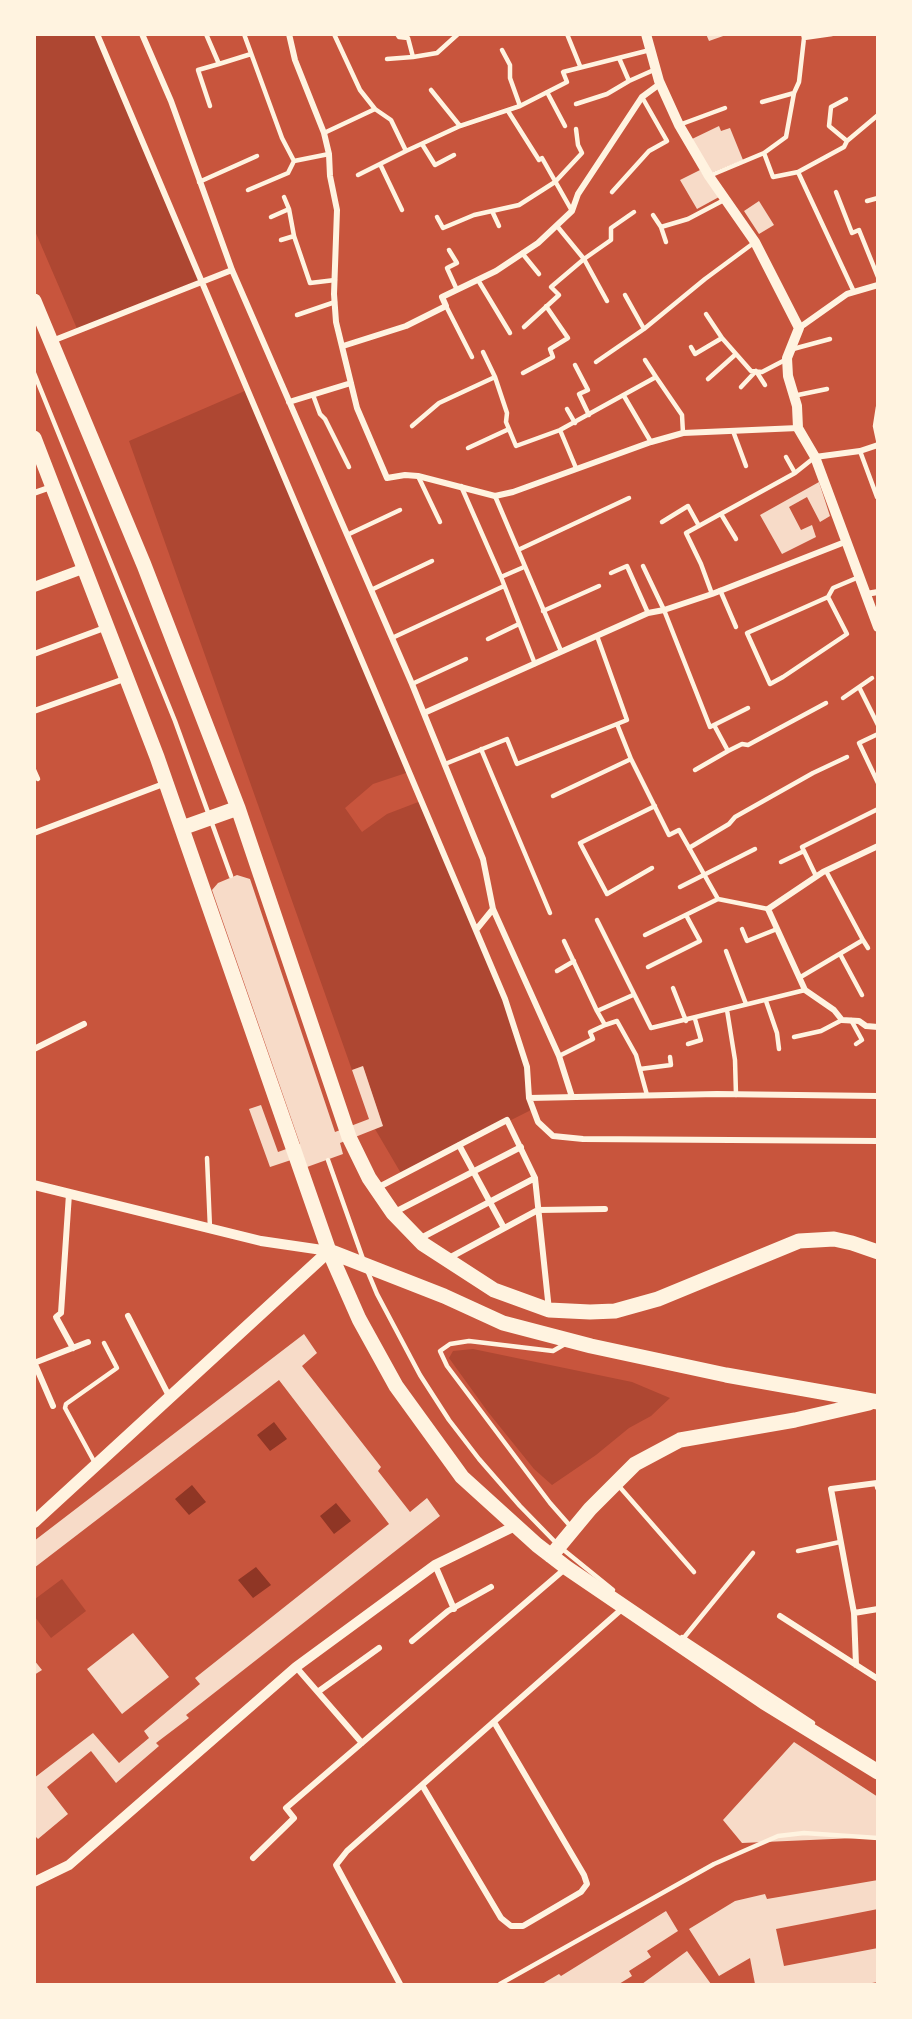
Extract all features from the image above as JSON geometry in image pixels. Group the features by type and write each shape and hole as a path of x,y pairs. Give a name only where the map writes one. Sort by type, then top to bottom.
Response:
{"main road":[{"path":"34,301 144,565 238,808 349,1137 376,1189 393,1213 418,1239 494,1290 549,1310 615,1311 658,1299 799,1241 834,1239 878,1252"},
{"path":"34,438 166,783 329,1251 359,1318 396,1386 462,1477 551,1556 628,1604 764,1702 878,1772"},
{"path":"182,828 238,808"},
{"path":"329,1251 434,1292 503,1323 570,1341 726,1375 877,1402"},
{"path":"34,1522 329,1251"},
{"path":"551,1556 573,1529 635,1464 680,1440 795,1420 877,1402"}],"street":[{"path":"97,34 506,999 527,1067 529,1098 538,1122 553,1136 583,1139 878,1141"},
{"path":"142,34 171,101 232,270 445,764 483,859 493,909 559,1056 572,1097"},
{"path":"289,34 295,60 324,133 329,154 330,176 338,210 336,322 357,408 387,478 405,475 418,476 495,496 513,492 576,468 683,433 798,428"},
{"path":"646,34 661,83 680,125 709,176 727,198 756,242 799,328"},
{"path":"343,346 406,326 446,306 442,297 496,271 557,226 572,211 578,194 642,97 661,83"},
{"path":"51,341 232,270"},
{"path":"878,285 847,294 799,328 789,354 788,376 797,406 798,428 815,457 878,627"},
{"path":"289,402 351,383"},
{"path":"815,457 860,451 878,445"},
{"path":"34,493 53,486"},
{"path":"424,713 648,613 712,594 845,542"},
{"path":"34,587 85,568"},
{"path":"866,594 878,592"},
{"path":"34,654 108,627"},
{"path":"34,711 127,678"},
{"path":"34,833 166,783"},
{"path":"878,846 826,870 768,909 805,990 834,1011 842,1020 859,1021 867,1026 878,1027"},
{"path":"476,930 493,909"},
{"path":"34,1050 84,1024"},
{"path":"529,1098 648,1095 878,1096"},
{"path":"376,1189 507,1120 536,1178 549,1310"},
{"path":"459,1145 504,1228"},
{"path":"393,1213 521,1147"},
{"path":"418,1239 536,1178"},
{"path":"34,1185 261,1241 329,1251"},
{"path":"69,1194 61,1313 56,1317 73,1348"},
{"path":"446,1259 538,1210 605,1209"},
{"path":"128,1316 170,1398"},
{"path":"53,1406 35,1362 88,1342"},
{"path":"856,1665 854,1613 831,1489 877,1483 878,1488"},
{"path":"34,1882 69,1865 296,1667 435,1565 515,1526"},
{"path":"435,1565 454,1609"},
{"path":"253,1858 294,1818 286,1808 567,1568"},
{"path":"412,1641 448,1611 490,1587"},
{"path":"400,1984 336,1865 347,1851 628,1604"},
{"path":"854,1613 878,1609"},
{"path":"780,1616 878,1679"},
{"path":"319,1691 379,1648"},
{"path":"296,1667 362,1743"},
{"path":"422,1785 501,1918 511,1926 523,1926 581,1892 587,1884 584,1875 494,1722"}],"lane":[{"path":"207,34 219,64"},
{"path":"253,34 245,36 282,138 294,161"},
{"path":"334,34 360,90 375,109 392,120 406,151"},
{"path":"398,34 399,37 408,38 413,57"},
{"path":"387,59 437,53 458,34"},
{"path":"567,34 580,66"},
{"path":"709,176 764,153 786,137 794,93 799,82 803,36 832,34"},
{"path":"502,50 510,65 510,78 520,106"},
{"path":"358,175 460,126 508,111 548,92 567,82 563,72 651,50"},
{"path":"210,106 198,70 251,54"},
{"path":"619,58 628,81"},
{"path":"576,104 607,94 628,81 656,69"},
{"path":"431,90 460,126"},
{"path":"548,92 565,126"},
{"path":"762,102 794,93"},
{"path":"612,192 649,151 667,141 642,97"},
{"path":"846,99 831,107 829,126 847,141"},
{"path":"680,125 725,108"},
{"path":"324,133 375,109"},
{"path":"508,111 539,160 542,158 572,211"},
{"path":"764,153 773,177 798,172 844,147 847,141 878,115"},
{"path":"437,217 443,228 474,215 519,205 555,182 582,153 578,145 576,129"},
{"path":"422,144 435,165 454,155"},
{"path":"294,161 329,154"},
{"path":"199,182 257,156"},
{"path":"248,190 288,173 294,161"},
{"path":"380,164 402,210"},
{"path":"798,172 854,292"},
{"path":"836,192 852,233 859,230 878,277"},
{"path":"284,197 310,283 335,280"},
{"path":"661,227 688,219 727,198"},
{"path":"867,201 878,198"},
{"path":"271,217 289,209"},
{"path":"492,211 499,226"},
{"path":"524,327 560,295 551,287 611,240 611,228 634,212"},
{"path":"653,215 661,227 666,242"},
{"path":"557,226 584,259 607,301"},
{"path":"281,240 294,236"},
{"path":"596,362 644,329 705,279 756,242"},
{"path":"449,250 457,263 447,268 457,290"},
{"path":"522,254 538,274"},
{"path":"478,280 510,333"},
{"path":"625,295 644,329"},
{"path":"297,315 335,302"},
{"path":"446,306 472,357"},
{"path":"523,373 553,357 550,349 568,338 546,306"},
{"path":"706,314 722,338 751,371 762,372 789,354 830,339"},
{"path":"691,347 694,354 722,338"},
{"path":"483,352 495,377 507,413 506,422 516,446 575,423 656,377"},
{"path":"708,379 736,354"},
{"path":"645,360 682,415 683,433"},
{"path":"574,365 588,390 579,394 589,415"},
{"path":"756,371 765,385"},
{"path":"741,387 756,371"},
{"path":"34,373 175,721 231,876"},
{"path":"412,426 439,403 495,377"},
{"path":"794,396 827,389"},
{"path":"314,394 320,414 326,419 349,467"},
{"path":"624,396 651,442"},
{"path":"878,407 875,426 878,440"},
{"path":"567,409 575,423"},
{"path":"468,448 509,429"},
{"path":"560,430 576,468"},
{"path":"733,431 746,466"},
{"path":"860,451 877,497"},
{"path":"786,457 795,473"},
{"path":"712,594 686,533 795,473 815,457"},
{"path":"418,476 440,522"},
{"path":"461,486 501,577 535,664"},
{"path":"495,496 561,651"},
{"path":"518,550 629,498"},
{"path":"662,522 688,506 699,526"},
{"path":"347,535 400,510"},
{"path":"720,514 736,539"},
{"path":"371,590 432,561"},
{"path":"611,573 627,566 648,613"},
{"path":"643,566 664,610 710,727 748,708"},
{"path":"501,577 524,567"},
{"path":"828,597 847,634 770,684 747,633 828,597 833,588 859,577"},
{"path":"392,638 504,586"},
{"path":"543,611 599,586"},
{"path":"720,590 736,627"},
{"path":"488,639 519,624"},
{"path":"445,764 507,739 517,764 627,720 597,636"},
{"path":"412,684 466,658"},
{"path":"843,698 873,678"},
{"path":"859,687 878,725"},
{"path":"695,771 728,751 742,744 748,746 826,703"},
{"path":"618,724 631,759 669,835 679,830 718,899"},
{"path":"714,725 728,751"},
{"path":"878,734 859,743 878,783"},
{"path":"482,749 550,914"},
{"path":"689,848 729,824 735,817 813,773 847,757"},
{"path":"553,796 631,759"},
{"path":"34,770 38,779"},
{"path":"652,868 607,894 580,843 655,806"},
{"path":"816,876 802,847 878,809"},
{"path":"680,887 755,849"},
{"path":"781,862 804,851"},
{"path":"826,870 868,948"},
{"path":"645,935 718,899 768,909"},
{"path":"648,967 700,941 686,915"},
{"path":"597,920 651,1028 695,1019 805,990"},
{"path":"742,929 747,941 777,928"},
{"path":"799,979 863,940"},
{"path":"564,941 605,1025"},
{"path":"726,951 746,1004"},
{"path":"840,954 862,995"},
{"path":"557,970 574,961"},
{"path":"673,988 686,1021"},
{"path":"597,1011 633,995"},
{"path":"765,1001 777,1033 779,1048"},
{"path":"727,1010 735,1060 736,1095"},
{"path":"688,1044 701,1040 695,1019"},
{"path":"794,1038 821,1031 842,1020"},
{"path":"851,1020 862,1040 856,1044"},
{"path":"559,1056 593,1039 590,1032 616,1021 636,1055 648,1095"},
{"path":"640,1069 671,1065 670,1058"},
{"path":"207,1158 210,1228"},
{"path":"328,1160 377,1294 420,1375 449,1420 520,1506 560,1547 616,1593"},
{"path":"570,1341 554,1350 469,1341 450,1344 440,1351 447,1366 550,1503 573,1529"},
{"path":"96,1466 65,1408 66,1404 117,1368 104,1343"},
{"path":"616,1483 694,1572"},
{"path":"798,1551 840,1542"},
{"path":"753,1552 677,1638 819,1727"},
{"path":"829,1734 878,1766"},
{"path":"500,1984 714,1864 778,1836 804,1833 878,1838"}],"shaded area":[{"path":"34,35 97,35 202,282 78,331 35,231"},
{"path":"247,390 409,772 373,784 345,808 362,832 387,814 421,801 505,999 527,1067 533,1109 402,1175 375,1129 383,1126 363,1066 352,1070 129,441"},
{"path":"473,1349 632,1382 670,1398 651,1416 629,1428 596,1455 552,1485 534,1469 488,1412 449,1358 453,1351"},
{"path":"274,1422 287,1439 270,1451 257,1435"},
{"path":"192,1485 206,1502 189,1515 175,1499"},
{"path":"336,1503 351,1521 334,1534 320,1516"},
{"path":"256,1567 271,1585 253,1598 238,1580"},
{"path":"62,1579 86,1611 51,1638 35,1617 35,1599"}],"building":[{"path":"706,34 726,34 726,35 709,41"},
{"path":"719,126 721,131 730,128 743,160 711,173 692,139"},
{"path":"700,170 719,197 697,209 680,180"},
{"path":"759,201 774,225 759,234 744,211"},
{"path":"819,482 830,516 820,522 807,497 789,507 801,530 812,525 816,537 782,554 760,515"},
{"path":"237,875 250,879 335,1132 369,1119 352,1070 363,1066 383,1126 340,1143 343,1154 307,1167 303,1156 270,1167 249,1109 261,1105 278,1152 300,1144 212,890 218,883"},
{"path":"304,1334 317,1353 302,1366 381,1467 378,1471 410,1512 427,1498 440,1516 186,1715 189,1718 156,1743 159,1746 116,1783 91,1751 47,1787 68,1814 38,1839 34,1835 34,1778 93,1733 119,1763 149,1738 144,1731 200,1684 195,1678 389,1524 279,1380 34,1568 34,1541"},
{"path":"133,1633 169,1677 122,1714 87,1669"},
{"path":"34,1660 42,1670 34,1675"},
{"path":"794,1742 878,1797 878,1837 742,1843 723,1820"},
{"path":"878,1880 878,1909 776,1929 784,1966 878,1948 878,1982 866,1984 755,1984 750,1958 719,1976 689,1929 735,1901 765,1894 767,1899"},
{"path":"666,1911 678,1931 647,1951 651,1957 629,1971 632,1976 619,1984 542,1984 559,1974 561,1976"},
{"path":"687,1951 711,1984 642,1984"}]}
